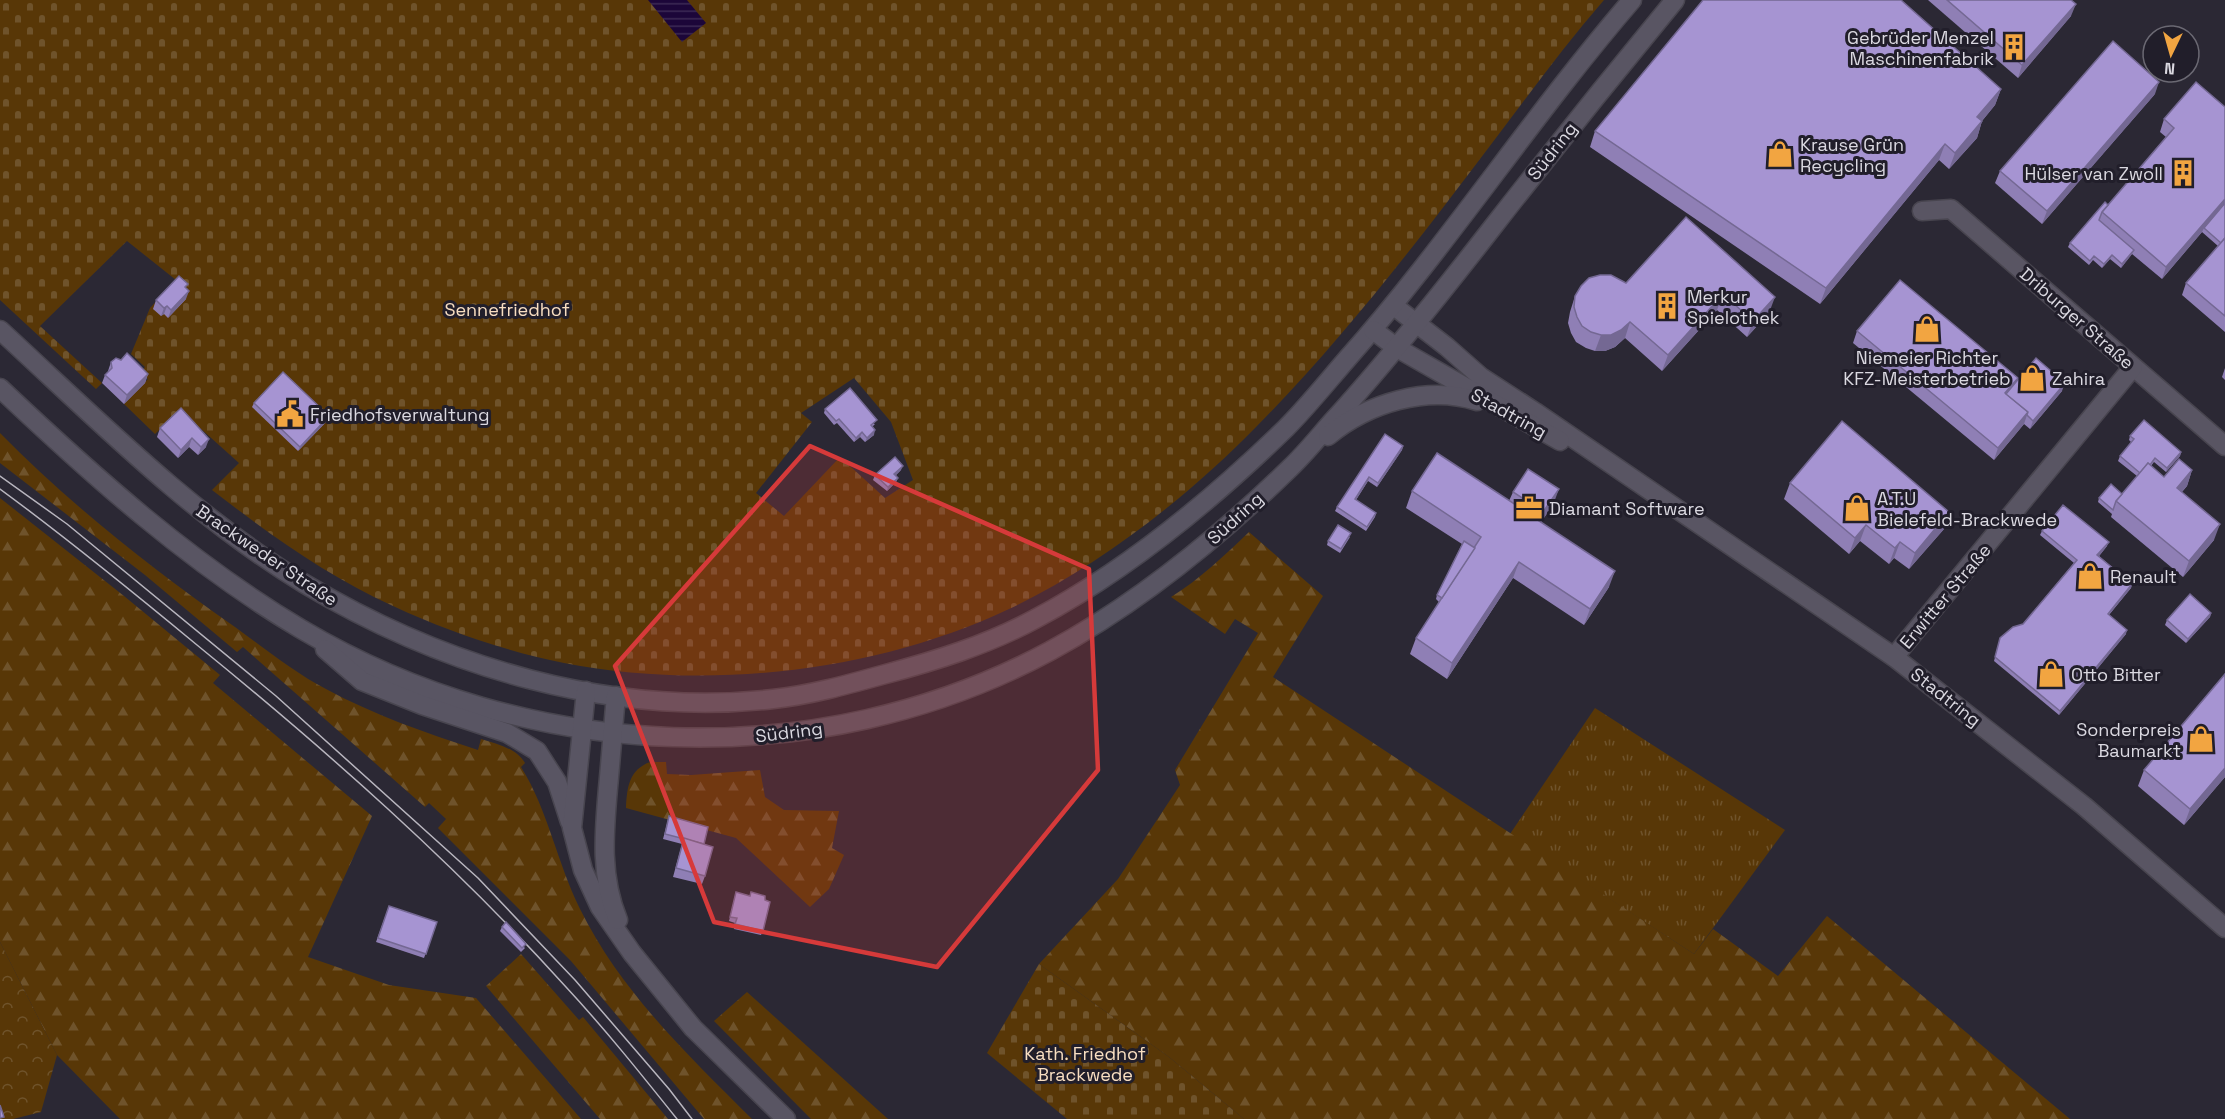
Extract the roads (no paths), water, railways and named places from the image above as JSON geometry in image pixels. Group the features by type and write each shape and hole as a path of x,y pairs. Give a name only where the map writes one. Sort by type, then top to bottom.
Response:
{"main road":[{"name":"Südring","path":"616,696 691,703 733,702 818,692 948,656 993,639 1067,602 1154,544 1289,425 1373,330 1394,306 1577,66 1632,0"},
{"name":"Südring","path":"613,734 719,738 795,732 872,719 919,706 963,690 1051,651 1127,604 1190,559 1292,466 1417,324 1587,105 1675,0"},
{"name":"Driburger Straße","path":"1922,211 1951,209 2225,446"},
{"name":"Stadtring","path":"1394,306 1481,377 1894,657 2077,800 2225,928"},
{"name":"Brackweder Straße","path":"0,330 187,501 302,582 382,626 430,647 508,673 616,696"},
{"name":"Stadtring","path":"1373,330 1397,348 1499,408 1649,490"},
{"name":"Erwitter Straße","path":"1894,657 2133,367"},
{"path":"0,388 152,524 202,564 303,630 374,666 432,690 528,718 613,734"},
{"path":"1292,466 1335,430 1387,403 1418,396 1451,396 1471,399 1499,408"},
{"path":"303,630 362,681 422,705 507,733 537,751 557,782 583,870 600,907 632,953 693,1028 786,1119"},
{"path":"572,828 586,691"},
{"path":"616,696 603,849 610,902 632,953"}],"tram line":[{"path":"0,476 67,524 276,696 478,878 575,980 692,1119"},
{"path":"0,489 100,566 246,685 388,809 523,941 595,1019 677,1119"}],"place":[{"name":"Gebrüder Menzel Maschinenfabrik","path":"2014,47"},
{"name":"Krause Grün Recycling","path":"1780,154"},
{"name":"Hülser van Zwoll","path":"2183,173"},
{"name":"Merkur Spielothek","path":"1667,306"},
{"name":"Niemeier Richter KFZ-Meisterbetrieb","path":"1927,329"},
{"name":"Zahira","path":"2032,378"},
{"name":"Friedhofsverwaltung","path":"290,414"},
{"name":"Diamant Software","path":"1529,508"},
{"name":"A.T.U Bielefeld-Brackwede","path":"1857,508"},
{"name":"Renault","path":"2090,576"},
{"name":"Otto Bitter","path":"2051,674"},
{"name":"Sonderpreis Baumarkt","path":"2201,739"}],"park label":[{"name":"Sennefriedhof","path":"507,309"},
{"name":"Kath. Friedhof Brackwede","path":"1085,1063"}]}
